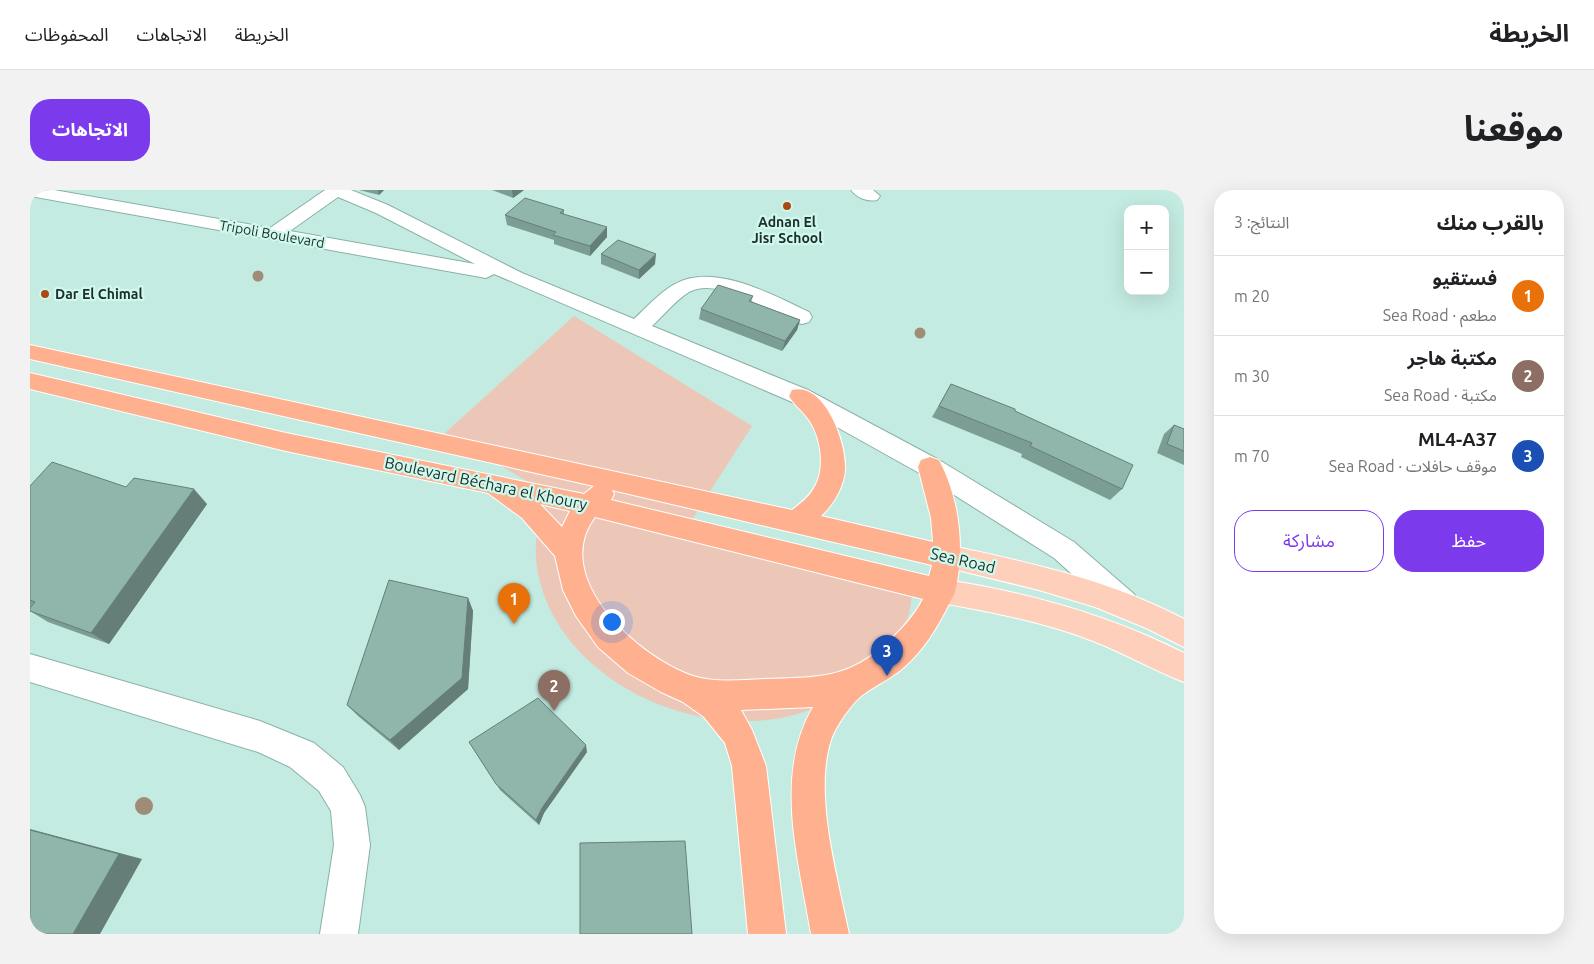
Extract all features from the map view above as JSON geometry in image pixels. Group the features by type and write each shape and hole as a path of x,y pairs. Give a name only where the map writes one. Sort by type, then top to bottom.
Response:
{"highway":[{"name":"Boulevard Béchara el Khoury","path":"30,352 310,412 734,507"},
{"name":"Boulevard Béchara el Khoury","path":"30,381 286,442 487,482 588,505 941,591"},
{"path":"796,521 818,504 830,482 834,459 830,436 818,414 800,396"},
{"path":"286,442 310,412"},
{"path":"830,934 807,781 813,742 828,709 852,684 883,666 909,645 929,620 941,591 947,557 944,510 930,466"},
{"path":"616,480 588,505 575,527 568,552 575,585 592,618 618,648 652,672 713,703 731,720 743,742 749,766 767,934"},
{"path":"487,482 510,495 531,511 568,552"},
{"name":"Sea Road","path":"734,507 947,557"},
{"path":"899,545 900,581"},
{"path":"692,691 737,695 814,693 852,684"}],"main road":[{"name":"Sea Road","path":"947,557 1033,577 1124,603 1181,626"},
{"name":"Sea Road","path":"941,591 985,597 1076,620 1123,638 1184,668"}],"street":[{"path":"274,234 336,190 382,209 515,277 800,396 930,466 1064,550 1124,603"},
{"name":"Tripoli Boulevard","path":"34,195 274,234 515,277"},
{"path":"637,328 685,286 704,282 720,283 743,290 802,317"},
{"path":"30,668 260,737 302,755 331,778 348,807 352,845 339,934"}],"shaded area":[{"path":"574,316 752,426 691,521 913,588 909,614 900,633 817,706 773,719 731,721 688,714 647,699 610,678 578,650 554,617 539,578 536,556 538,525 547,493 445,433"}],"building":[{"path":"525,198 564,210 560,213 607,227 590,246 553,235 556,232 505,215"},
{"path":"618,240 656,254 639,270 601,254"},
{"path":"718,285 753,296 749,301 800,320 785,341 701,309"},
{"path":"951,384 1015,409 1015,411 1133,465 1122,489 1030,446 1032,443 939,406"},
{"path":"1174,425 1184,429 1184,451 1167,444"},
{"path":"52,462 126,487 134,478 194,489 91,633 30,611 35,602 30,600 30,486"},
{"path":"389,580 468,598 462,678 390,740 347,705"},
{"path":"538,698 586,745 542,808 536,820 496,784 469,742"},
{"path":"30,830 119,854 73,934 30,934"},
{"path":"685,841 692,934 580,934 580,843"}],"place":[{"name":"Adnan El Jisr School","path":"787,206"},
{"name":"Dar El Chimal","path":"45,294"},
{"name":"فستقيو","path":"514,624"},
{"name":"ML4-A37","path":"887,676"},
{"name":"مكتبة هاجر","path":"554,711"}]}
